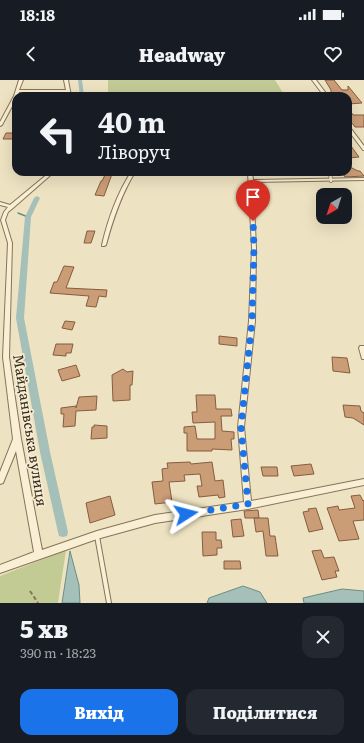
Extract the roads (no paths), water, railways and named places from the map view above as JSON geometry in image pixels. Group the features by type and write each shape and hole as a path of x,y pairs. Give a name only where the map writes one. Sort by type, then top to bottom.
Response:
{"street":[{"path":"21,80 18,91 67,90 66,80"},
{"path":"314,80 323,92"},
{"path":"0,125 12,102"},
{"path":"352,132 364,149"},
{"path":"2,220 6,212 11,207 47,176"},
{"path":"104,245 110,223 121,197 123,187 130,176"},
{"path":"248,504 241,427 252,321 254,248 250,176"},
{"path":"251,181 331,181 364,179"},
{"path":"0,203 11,207"},
{"name":"Майданівська вулиця","path":"2,220 10,243 6,357 17,439 39,555"},
{"path":"362,348 364,357"},
{"path":"0,481 17,439"},
{"path":"0,569 97,535 155,519 248,504 364,482"}],"lane":[{"path":"330,176 331,181"},
{"path":"97,535 109,603"}],"water":[{"path":"70,551 79,585 80,603 62,603"},
{"path":"243,586 260,592 267,603 207,603 209,598"},
{"path":"342,589 364,591 364,603 304,603 303,598"}],"waterway":[{"path":"80,80 82,92"},
{"path":"37,198 28,217 20,318 45,452 63,532"},
{"path":"18,213 28,217"}]}
